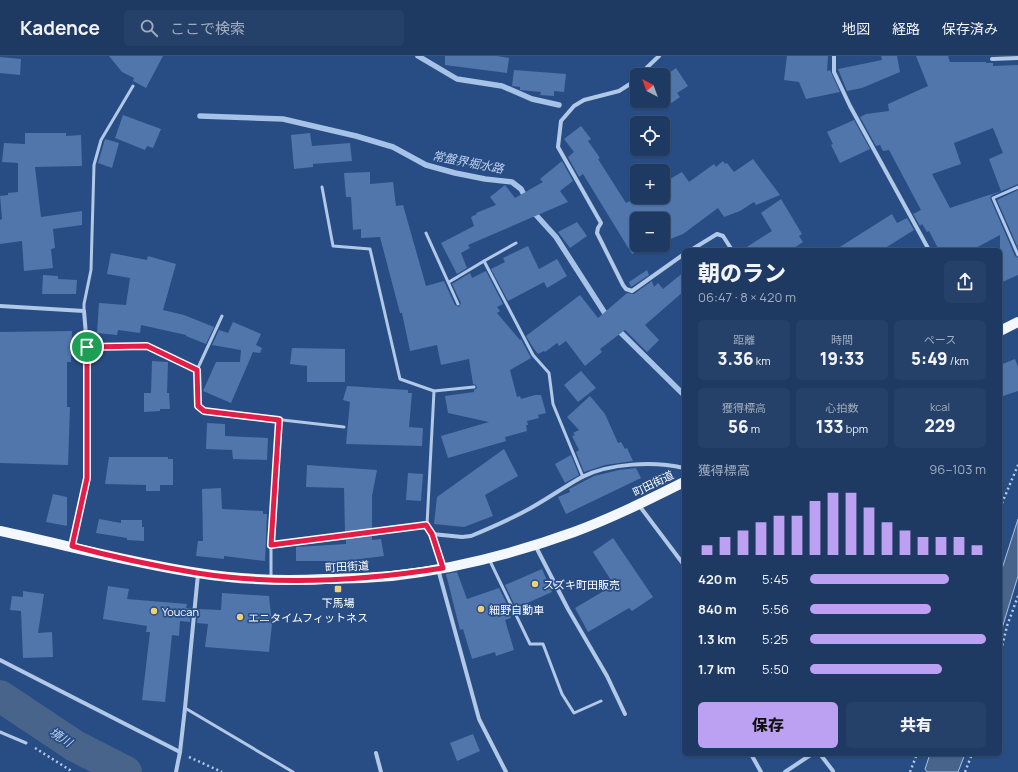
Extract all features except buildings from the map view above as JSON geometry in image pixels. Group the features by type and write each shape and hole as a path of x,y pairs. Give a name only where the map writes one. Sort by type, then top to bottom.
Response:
{"main road":[{"path":"1002,330 1018,322"},
{"name":"町田街道","path":"0,531 72,546 135,562 198,573 271,579 360,578 392,576 489,558 535,545 602,521 682,483"}],"street":[{"path":"646,68 659,56"},
{"path":"834,56 834,72 850,106 928,248"},
{"path":"992,59 1018,58"},
{"path":"630,84 619,91 584,100 574,106 561,121 558,147 601,223 596,234 626,289 632,291 682,255"},
{"path":"694,248 717,234 723,236 731,248"},
{"path":"0,306 84,311 87,347 87,478 72,546"},
{"path":"432,534 462,537 471,536 528,509 583,477 614,467 632,465 670,465 682,468"},
{"path":"638,504 682,562"},
{"path":"535,545 625,714"},
{"path":"440,568 479,719 506,772"},
{"path":"176,772 185,708 198,573"},
{"path":"0,659 180,752"},
{"path":"376,753 381,772"},
{"path":"752,756 761,772"},
{"path":"785,772 809,756"},
{"path":"822,756 833,771"}],"lane":[{"path":"84,311 91,270 94,165 101,140 133,86"},
{"path":"322,187 333,246 370,249 400,379 434,391 474,387"},
{"path":"1018,187 993,198 1018,256"},
{"path":"426,233 458,304"},
{"path":"449,282 516,243"},
{"path":"484,261 533,355 548,373 553,404 583,477"},
{"path":"222,316 197,370 198,406 204,411 344,426"},
{"path":"87,347 147,346 197,370"},
{"path":"434,391 426,525 432,534 440,568"},
{"path":"271,579 271,545 279,420"},
{"path":"271,545 426,525"},
{"path":"489,558 530,644 543,644 562,694 574,713 601,701"},
{"path":"185,708 293,772"},
{"path":"0,732 26,743"}],"path":[{"path":"1002,503 1018,465"},
{"path":"1002,647 1007,626 1018,596"},
{"path":"26,743 73,772"},
{"path":"180,752 222,772"},
{"path":"910,772 916,756"},
{"path":"965,772 971,756"}],"water":[{"path":"1018,519 1018,576 1002,628 1002,569"},
{"path":"929,756 964,756 958,772 927,772 925,769"}],"waterway":[{"path":"418,56 457,79 502,86 532,99 559,105"},
{"name":"常盤界堀水路","path":"200,116 283,119 356,136 393,147 426,165 485,179 512,182 521,189 527,200"},
{"name":"常盤界堀水路","path":"532,209 556,237 608,318"},
{"name":"常盤界堀水路","path":"616,328 682,393"},
{"name":"境川","path":"0,696 75,746 126,772"}],"place":[{"name":"スズキ町田販売","path":"535,584"},
{"name":"下馬場","path":"338,589"},
{"name":"細野自動車","path":"481,609"},
{"name":"Youcan","path":"154,611"},
{"name":"エニタイムフィットネス","path":"240,617"}],"route":[{"path":"147,346 197,370 198,406 204,411 279,420 271,545 426,525 432,534 443,568 392,576 360,578 294,580 249,578 198,573 135,562 72,546 87,478 87,347 147,346"}]}
